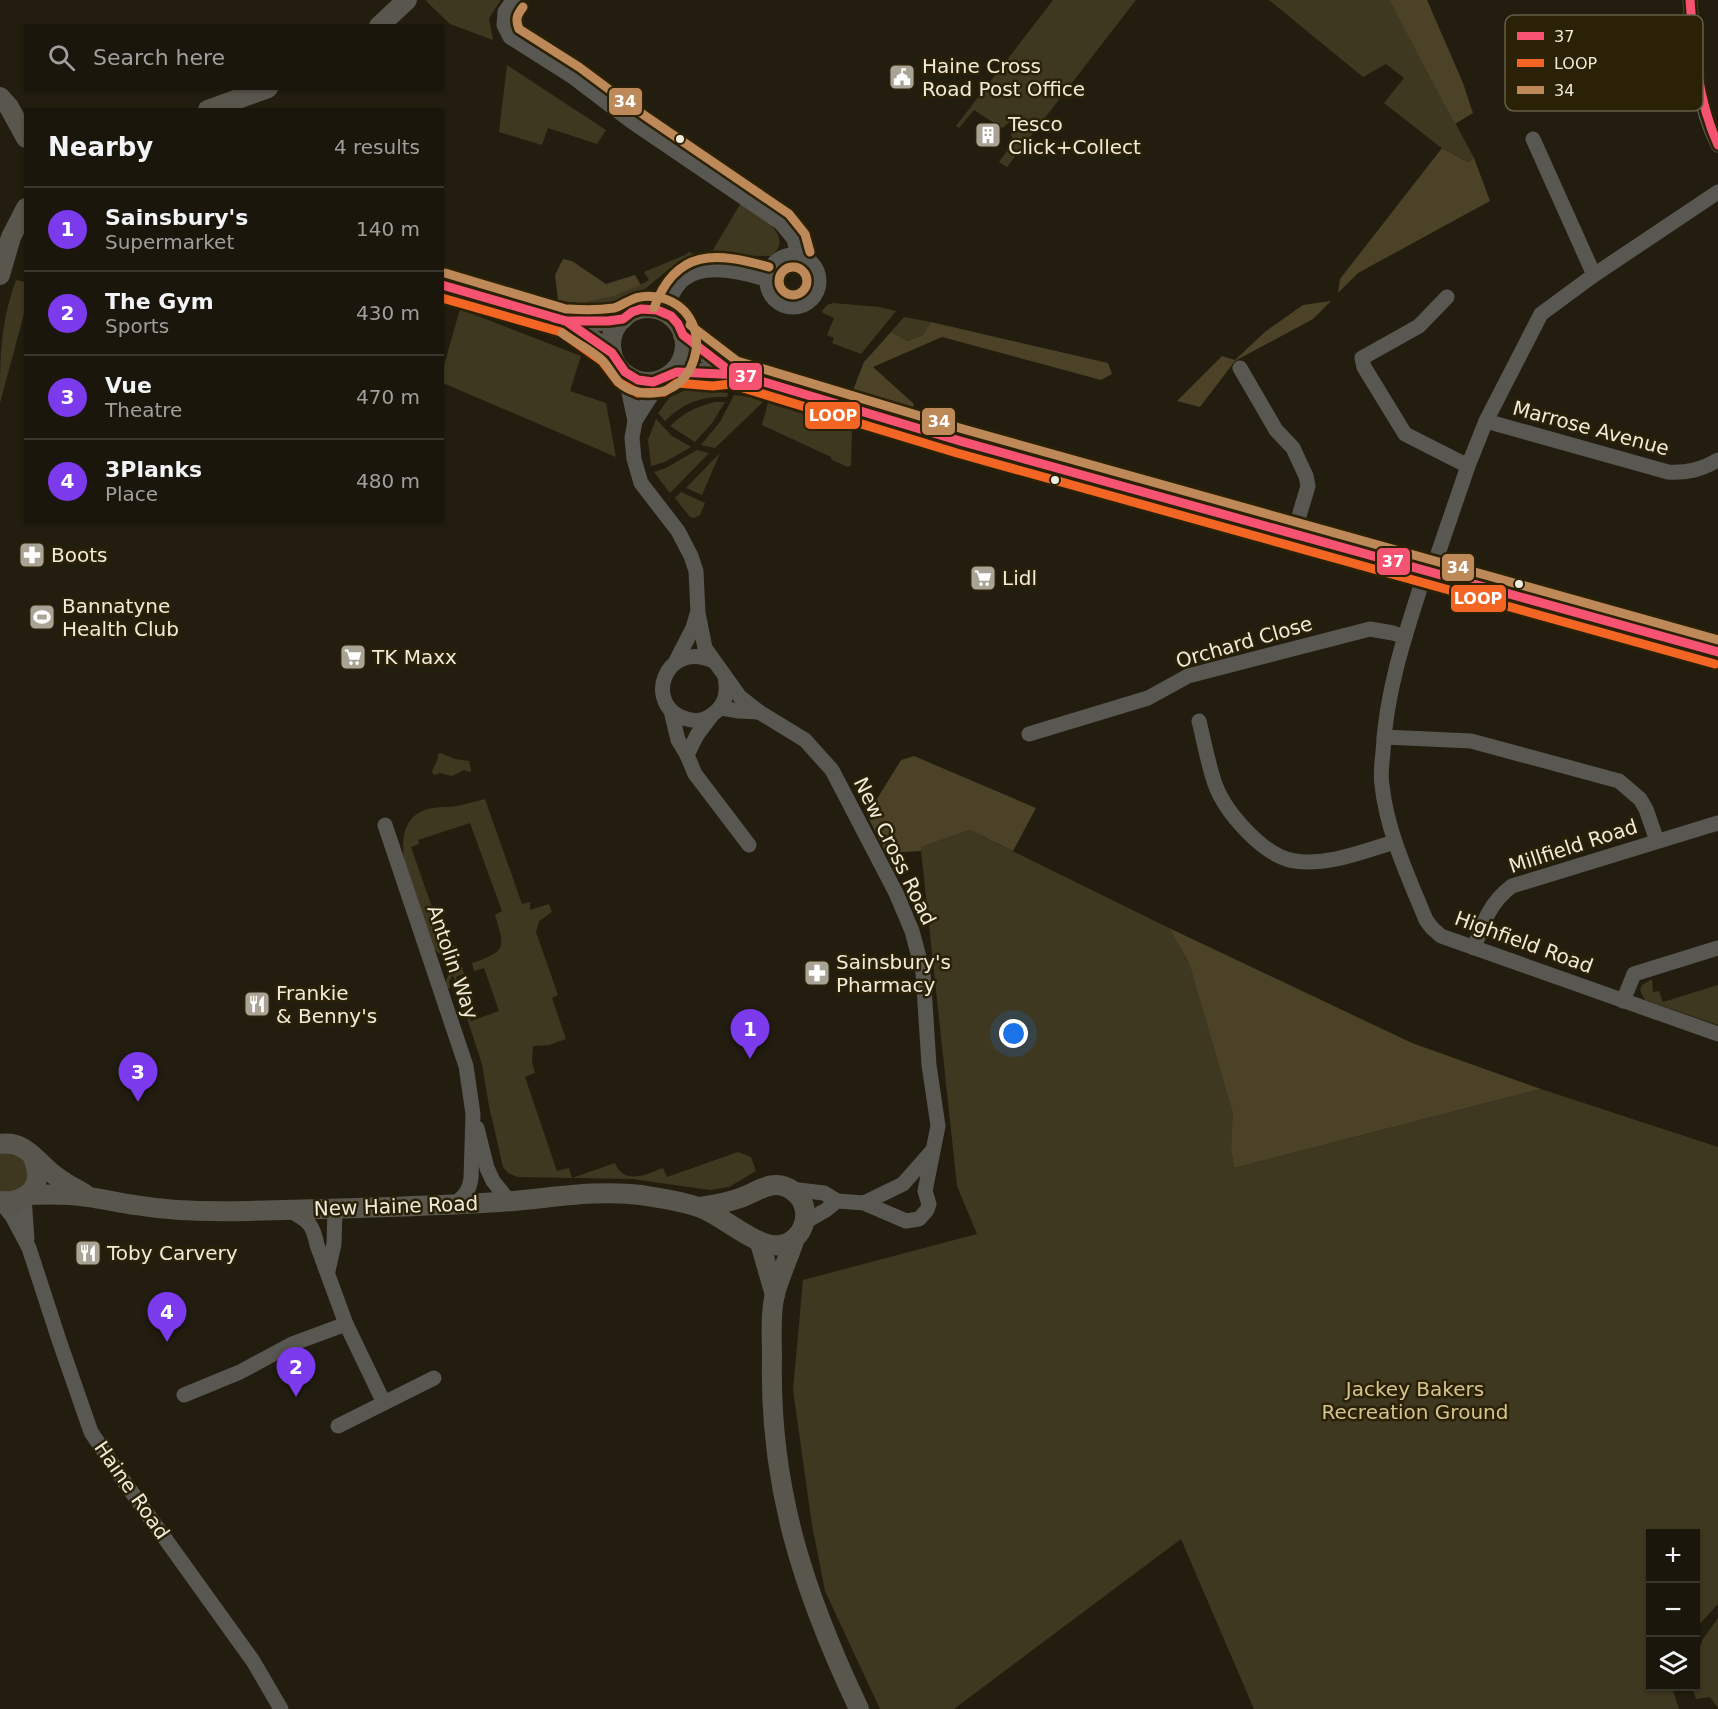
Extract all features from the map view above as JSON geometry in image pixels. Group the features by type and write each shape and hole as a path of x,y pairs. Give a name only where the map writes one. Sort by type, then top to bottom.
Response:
{"main road":[{"path":"381,24 407,0"},
{"path":"213,108 263,90"},
{"path":"11,107 24,134"},
{"path":"0,274 11,237 24,212"},
{"path":"6,255 24,234"},
{"path":"444,286 566,321 623,319"},
{"path":"616,361 612,341 615,330 623,319 641,309 665,312 676,321 683,335 685,350 682,360 667,376"},
{"path":"566,321 616,361 630,377 641,381 667,376 731,372"},
{"path":"683,335 731,372 960,441 1718,652"},
{"path":"3,1141 26,1148 33,1156"},
{"name":"New Haine Road","path":"33,1156 59,1179 91,1197"},
{"name":"Haine Road","path":"0,1201 10,1202 26,1196 35,1185 38,1176 33,1156"},
{"name":"New Haine Road","path":"700,1207 740,1199 770,1185 780,1185 790,1189"},
{"path":"760,1188 747,1201 744,1211 747,1229 756,1240 775,1295"},
{"path":"790,1189 803,1203 805,1212 775,1295 771,1378 776,1450 789,1525 806,1584 826,1637 859,1709"},
{"name":"New Haine Road","path":"26,1196 52,1193 169,1209 243,1212 453,1205 557,1195 639,1195 700,1207 726,1220 756,1240"},
{"path":"756,1240 778,1246 788,1243 800,1230"}],"street":[{"path":"513,0 505,12 504,25 510,37 573,77 631,121 781,223 794,239 798,255"},
{"path":"1690,0 1691,15"},
{"path":"1703,103 1714,126 1718,145"},
{"path":"1533,140 1594,275"},
{"name":"Highfield Road","path":"1718,192 1594,275 1542,314 1486,421 1405,637 1388,698 1382,784 1395,842 1426,920 1441,936 1718,1034"},
{"path":"791,254 798,255 811,261 818,273 819,286 809,302 801,306 784,306 770,294 766,279 771,265 777,260 791,254"},
{"path":"665,312 678,285 693,273 727,272 766,279"},
{"path":"1448,297 1419,326 1362,358 1364,367 1404,434 1468,466"},
{"name":"New Cross Road","path":"616,361 628,388 635,421 632,438 636,470 641,483 678,531 696,571 698,613 705,648 740,697 759,712 805,740 832,770 896,893 912,931 923,972 929,1065 938,1126 925,1191 929,1204 924,1215 919,1219 906,1221 864,1203 837,1201 824,1193 790,1189"},
{"path":"1240,368 1246,389 1276,430 1293,447 1306,476 1308,486 1294,533"},
{"name":"New Cross Road","path":"635,421 667,376"},
{"name":"Marrose Avenue","path":"1486,421 1668,472 1685,473 1703,468 1718,460"},
{"name":"New Cross Road","path":"698,613 693,628 663,682 665,701 671,711 691,720 702,720 716,712 759,712"},
{"name":"Orchard Close","path":"1029,734 1148,698 1188,676 1370,629 1405,637"},
{"path":"675,663 693,656 713,661"},
{"path":"687,755 697,735 726,698 725,677"},
{"path":"671,711 678,740 695,774 749,845"},
{"path":"1199,721 1215,785 1231,814 1260,846 1294,861 1303,861 1332,860 1395,842"},
{"path":"1384,736 1471,741 1620,781 1640,799 1646,809 1657,841"},
{"name":"Millfield Road","path":"1474,948 1489,909 1512,886 1718,823"},
{"name":"Antolin Way","path":"385,825 464,1058 473,1114 487,1168 493,1181 509,1201"},
{"path":"1623,1001 1634,974 1718,948"},
{"name":"Antolin Way","path":"453,1205 465,1196 469,1188 473,1114"},
{"path":"895,1215 890,1204 893,1192 932,1151"},
{"path":"864,1203 900,1186 915,1184 925,1191"},
{"name":"Haine Road","path":"26,1196 29,1248"},
{"name":"Haine Road","path":"0,1201 12,1216 29,1248 79,1401 92,1432 123,1480 253,1660 281,1709"},
{"path":"800,1230 837,1201"},
{"path":"328,1273 334,1244 335,1209"},
{"path":"289,1210 308,1220 315,1232 317,1245 346,1324 384,1403"},
{"path":"184,1395 240,1372 292,1344 346,1324"},
{"path":"338,1426 434,1378"}],"green space":[{"path":"501,0 489,18 493,40 450,24 426,1"},
{"path":"1053,0 1136,0 1007,167 999,162 1014,141 1011,134 1015,124 1011,121 1002,128 974,110 959,128 956,126"},
{"path":"1269,0 1389,0 1474,158 1468,162 1439,146 1384,103 1404,78 1386,64 1363,77"},
{"path":"507,65 606,130 597,144 548,128 542,145 499,132"},
{"path":"742,201 772,226 777,233 778,249 771,256 710,255"},
{"path":"689,252 695,254 669,269 645,289 615,305 579,304 615,295 641,285 649,280 644,272"},
{"path":"16,280 24,282 24,314 0,403 2,341"},
{"path":"833,303 879,307 896,311 861,354 832,343 834,338 827,335 834,318 822,311 827,305"},
{"path":"460,309 581,356 570,391 606,403 616,457 444,383 444,365"},
{"path":"904,317 931,322 923,335 908,341 891,332"},
{"path":"688,389 728,393 727,397 701,399 686,405 665,421 658,413 670,397"},
{"path":"734,395 763,402 715,448 701,445 720,422"},
{"path":"715,402 725,402 712,423 695,442 670,426 690,411"},
{"path":"768,403 852,429 851,465 848,467 832,460 831,457 762,425"},
{"path":"656,419 672,436 691,447 665,462 651,466 648,440"},
{"path":"697,450 709,453 670,493 654,472 666,468"},
{"path":"720,453 702,495 686,488"},
{"path":"681,492 705,503 700,515 690,517 675,498"},
{"path":"440,753 469,761 470,772 464,770 452,776 439,773 435,775 432,773"},
{"path":"485,799 522,904 530,902 530,910 549,904 552,912 539,921 536,932 558,995 552,998 566,1039 549,1045 533,1046 532,1062 535,1073 525,1077 557,1171 569,1168 572,1178 518,1177 508,1173 503,1167 482,1064 453,975 449,981 450,988 446,989 446,980 450,972 462,967 464,974 456,977 471,1021 499,1011 484,968 474,971 472,963 492,955 500,947 501,935 495,915 502,911 470,823 418,840 419,844 411,847 446,947 455,946 458,955 444,955 438,953 433,947 404,861 405,831 417,814 429,809 457,806"},
{"name":"Jackey Bakers Recreation Ground","path":"970,830 1169,928 1189,963 1234,1112 1231,1149 1234,1168 1541,1089 1718,1147 1718,1604 1700,1624 1700,1529 1646,1529 1646,1691 1673,1691 1679,1709 1254,1709 1181,1539 954,1709 880,1709 825,1591 812,1525 793,1390 803,1280 977,1234 957,1186 921,847"},
{"path":"1652,979 1653,992 1659,991 1663,1002 1718,985 1718,1025 1645,1000 1640,990 1642,985"},
{"path":"3,1152 14,1154 27,1166 27,1181 21,1188 12,1192 0,1192 0,1154"},
{"path":"738,1152 751,1157 756,1171 729,1187 710,1190 632,1179 572,1178 615,1163 619,1170 630,1176 643,1175 663,1168 667,1177"},
{"path":"1718,1618 1718,1708 1710,1697 1696,1699 1693,1691 1700,1691 1700,1647"}],"shaded area":[{"path":"1389,0 1427,0 1463,83 1473,113 1455,124"},
{"path":"1442,148 1468,162 1474,158 1490,201 1358,273 1338,293 1340,279"},
{"path":"563,259 572,261 606,284 635,275 641,285 614,296 579,304 558,300 555,275"},
{"path":"1331,301 1313,319 1235,361 1200,407 1177,401 1222,356 1235,360 1266,331 1303,305"},
{"path":"931,322 1108,363 1112,374 1101,380 942,337 873,367 914,404 912,411 853,390 864,362 891,332 908,341 923,335"},
{"path":"914,756 1036,808 1013,851 970,830 921,847 921,851 886,853 867,815 901,760"},
{"path":"1169,928 1412,1043 1541,1089 1234,1168 1231,1149 1233,1112 1189,963"}],"transit line":[{"name":"37","path":"1690,0 1691,15"},
{"name":"34","path":"523,7 517,17 519,29 579,67 638,111 789,214 805,234 810,252"},
{"name":"37","path":"1703,101 1718,145"},
{"name":"34","path":"654,308 663,288 674,274 700,259 732,259 769,267"},
{"name":"34","path":"793,267 803,271 807,281 803,291 793,295 783,291 779,281 783,271 793,267"},
{"name":"34","path":"445,273 566,309"},
{"name":"37","path":"444,286 566,321 608,321 623,319 641,309 657,310 671,316 683,335 731,372 960,441 1718,652"},
{"name":"34","path":"562,333 599,357 618,381 631,390 654,393 672,387 686,375 694,359 696,341 692,323 681,308 662,298 639,297 609,309 569,309"},
{"name":"LOOP","path":"444,299 561,332 602,361 618,382 638,393 664,392 677,383 713,386 730,384 957,453 1715,664"},
{"name":"37","path":"554,318 566,321 612,353 625,372 638,380 653,382 677,372 743,375"},
{"name":"34","path":"690,325 737,361 963,429 1718,640"}],"place":[{"name":"Haine Cross Road Post Office","path":"902,77"},
{"name":"Tesco Click+Collect","path":"988,135"},
{"name":"Boots","path":"32,555"},
{"name":"Lidl","path":"983,578"},
{"name":"Bannatyne Health Club","path":"42,617"},
{"name":"TK Maxx","path":"353,657"},
{"name":"Sainsbury's Pharmacy","path":"817,973"},
{"name":"Frankie & Benny's","path":"257,1004"},
{"name":"Sainsbury's","path":"750,1059"},
{"name":"Vue","path":"138,1102"},
{"name":"Toby Carvery","path":"88,1253"},
{"name":"3Planks","path":"167,1342"},
{"name":"The Gym","path":"296,1397"}]}
